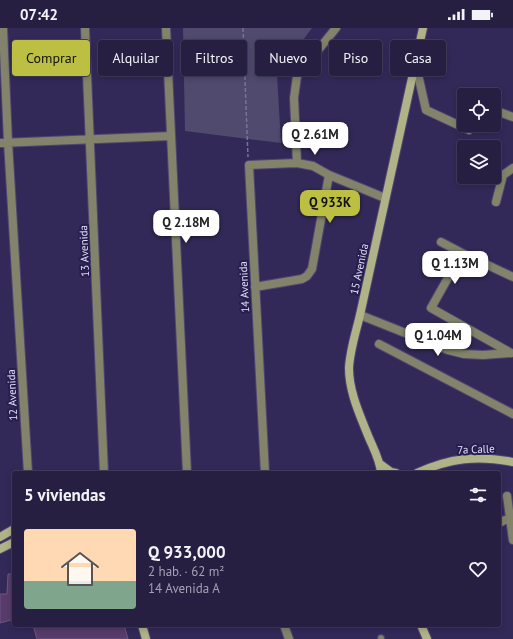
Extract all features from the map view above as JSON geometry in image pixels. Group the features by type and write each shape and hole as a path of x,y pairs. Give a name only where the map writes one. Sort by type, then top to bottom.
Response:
{"main road":[{"name":"15 Avenida","path":"420,40 423,28"},
{"name":"15 Avenida","path":"380,464 370,442 351,388 349,369 351,348 360,315 412,76"},
{"name":"7a Calle","path":"423,471 458,459 496,459 513,462"},
{"path":"380,464 381,471"},
{"path":"380,464 390,471"},
{"path":"0,537 12,530"},
{"path":"0,549 12,543"},
{"path":"143,627 146,639"},
{"path":"423,627 427,639"}],"street":[{"name":"12 Avenida","path":"3,28 4,142 28,471"},
{"name":"13 Avenida","path":"85,28 91,139 104,471"},
{"path":"166,28 187,471"},
{"path":"297,163 294,98 297,76 336,28"},
{"path":"419,76 426,110 457,124"},
{"path":"501,112 513,116"},
{"path":"4,142 171,136"},
{"path":"249,165 297,163 314,166 329,175 385,198"},
{"name":"14 Avenida","path":"249,165 265,471"},
{"path":"496,202 503,175 513,168"},
{"path":"255,287 302,280 312,269 329,175"},
{"path":"441,242 513,277"},
{"path":"462,253 431,308 512,354"},
{"path":"360,315 448,350 464,354 512,354"},
{"path":"379,344 513,414"},
{"path":"507,496 513,540"},
{"path":"501,523 510,518"},
{"path":"285,627 289,639"}],"path":[{"path":"243,28 249,165"}],"shaded area":[{"path":"183,28 312,28 303,40 255,40 255,76 277,76 281,143 185,131 184,76 247,76 247,40 183,40"}],"building":[{"path":"8,574 12,574 12,620 0,623 0,594 7,594"},
{"path":"34,627 125,627 128,639 37,639"}]}
